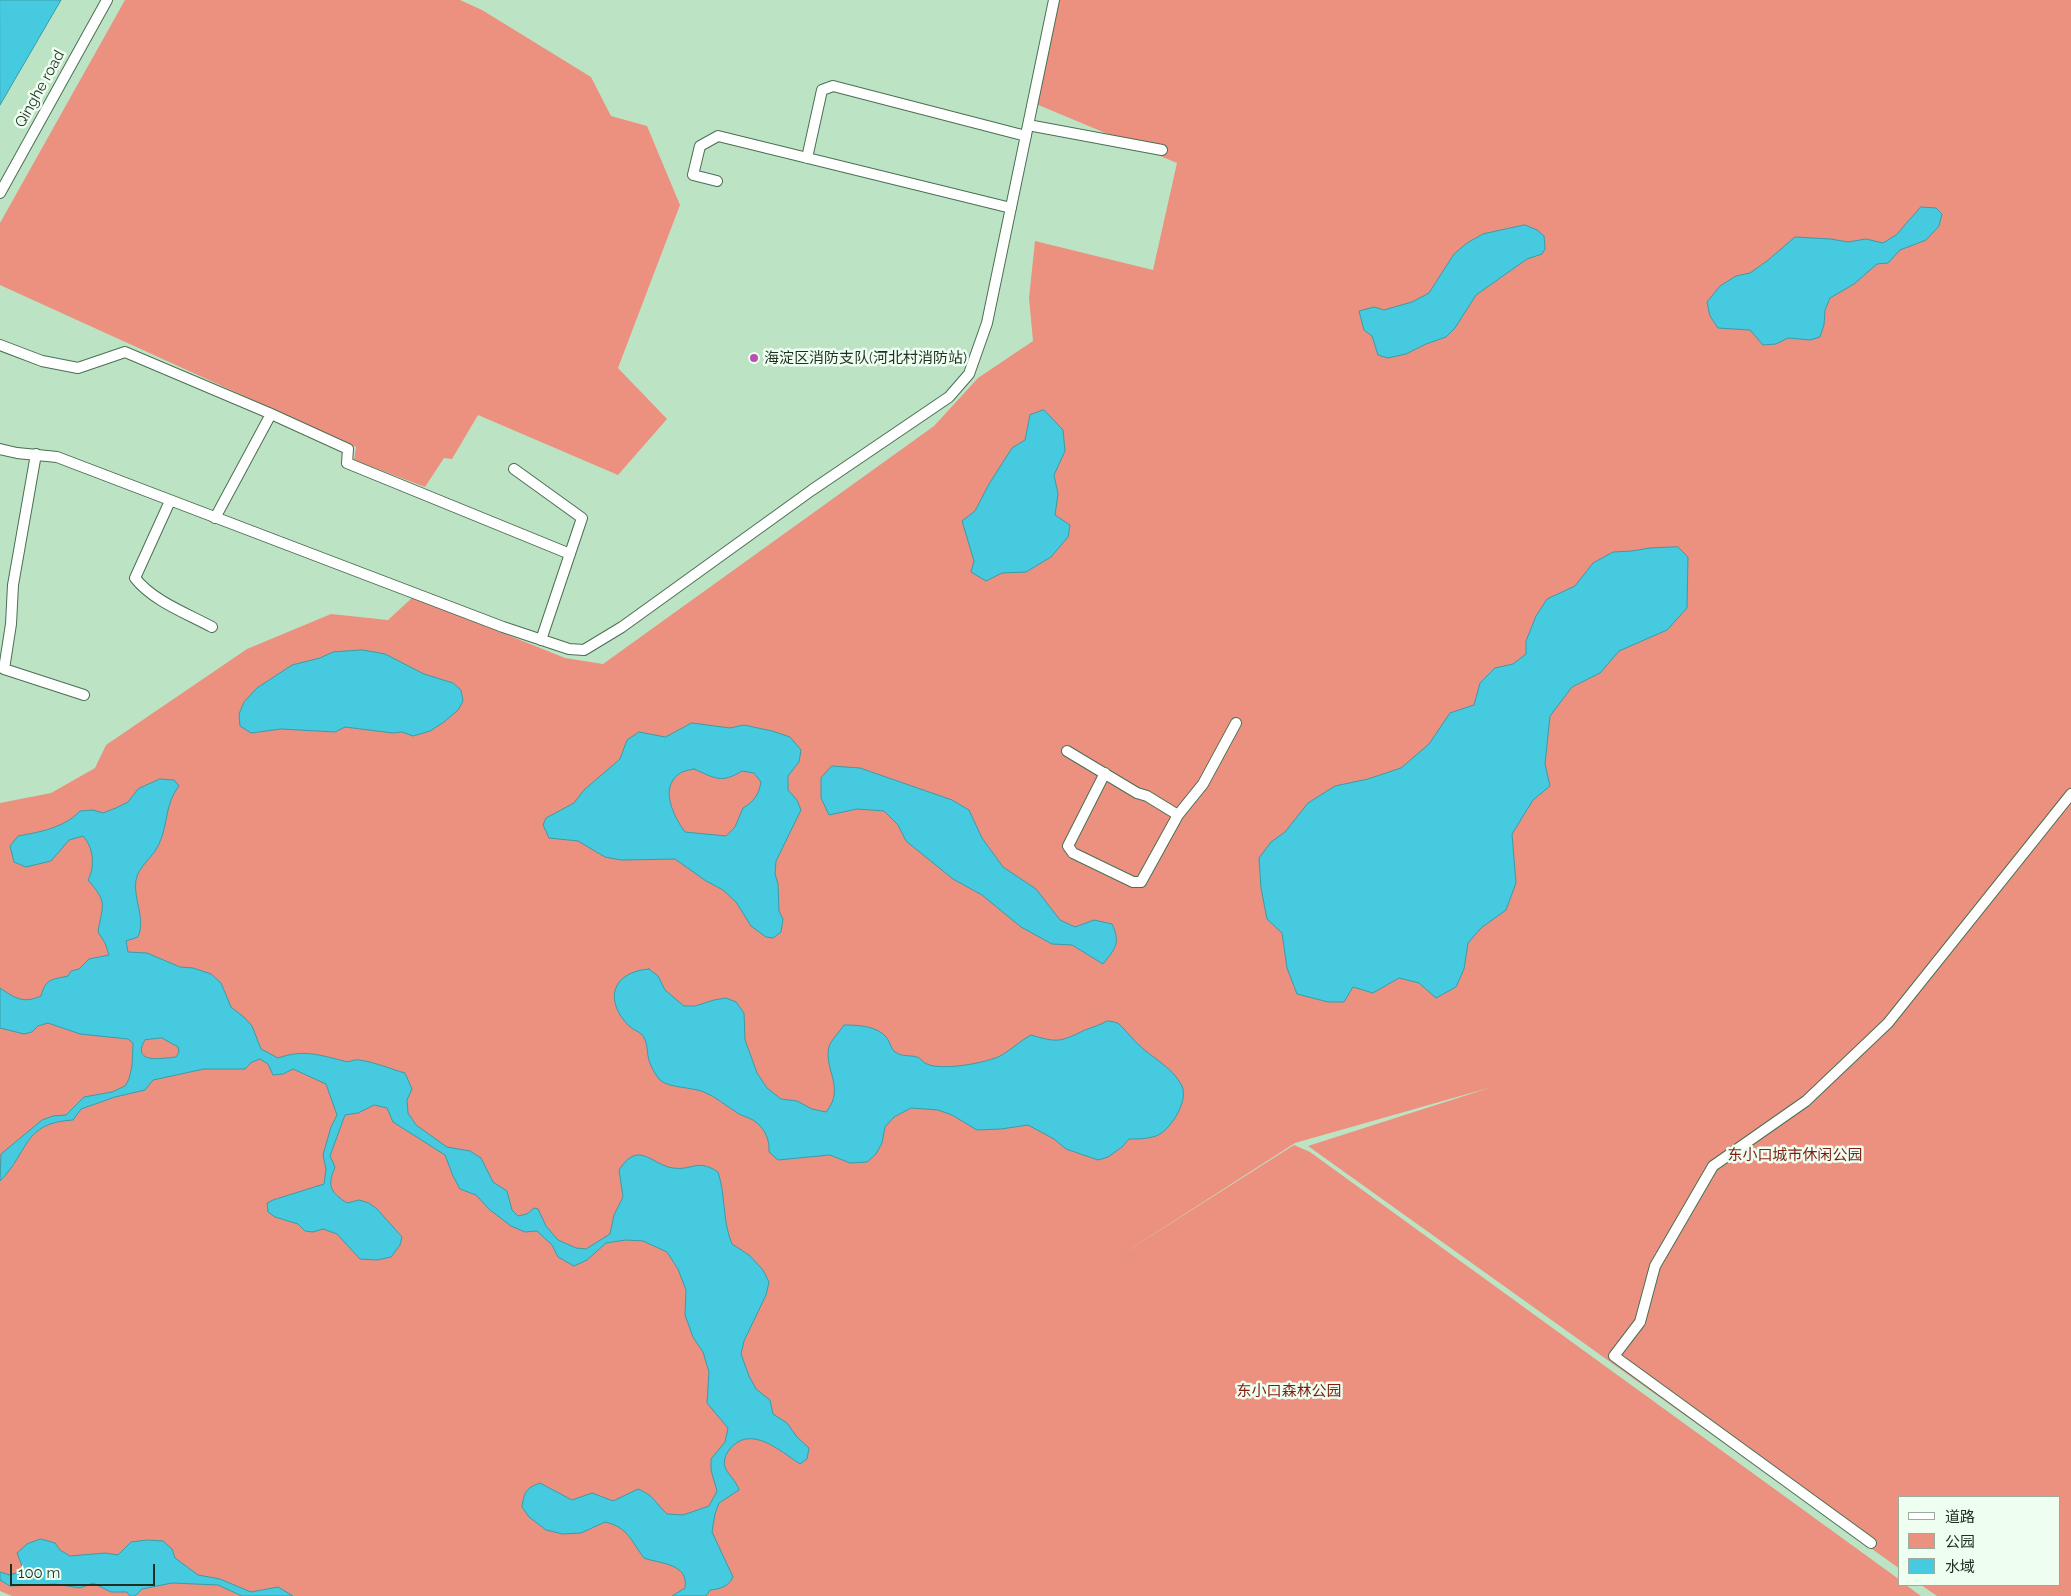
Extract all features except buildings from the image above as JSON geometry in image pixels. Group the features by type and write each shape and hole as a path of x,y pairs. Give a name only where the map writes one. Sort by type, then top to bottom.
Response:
{"street":[{"name":"Qinghe road","path":"0,193 107,0"},
{"path":"0,448 16,453 57,457 541,640 569,649 584,650 622,627 812,490 949,397 969,374 987,323 1054,0"},
{"path":"808,158 822,90 833,86 1026,136"},
{"path":"1028,125 1162,150"},
{"path":"717,181 693,175 700,146 718,136 1011,208"},
{"path":"0,345 42,361 78,368 125,352 348,449 347,463 570,554"},
{"path":"215,518 271,414"},
{"path":"36,454 13,585 11,624 4,669 84,695"},
{"path":"514,470 582,518 541,640"},
{"path":"170,501 135,578 144,589 154,594 161,601 212,627"},
{"path":"0,624 11,624"},
{"path":"1105,773 1068,846 1073,853 1133,882 1141,882 1178,815 1203,784 1236,723"},
{"path":"1067,751 1178,815"},
{"path":"1871,1543 1614,1356 1640,1322 1655,1266 1713,1166 1806,1101 1888,1023 2071,794"}],"green space":[{"path":"125,0 460,0 482,10 591,77 611,116 647,126 680,205 618,368 667,419 618,475 478,415 452,459 444,458 425,487 354,460 356,447 0,285 0,223"},
{"path":"1059,0 2071,0 2071,1596 1937,1596 1922,1586 2061,1586 2061,1496 1898,1496 1898,1568 1308,1146 1492,1087 1295,1143 1110,1262 1294,1145 1310,1152 1898,1579 1898,1586 1907,1586 1921,1596 12,1596 0,1591 0,803 51,793 95,768 106,745 247,649 331,614 388,620 413,597 565,658 603,664 934,426 978,378 1033,341 1029,298 1035,241 1153,270 1177,163 1036,104"}],"water":[{"path":"0,0 61,0 0,105"},
{"path":"1921,207 1936,208 1942,214 1939,226 1926,240 1900,250 1888,263 1877,264 1854,284 1830,298 1825,310 1824,325 1820,337 1810,340 1788,338 1776,344 1763,345 1750,330 1718,328 1710,316 1707,302 1720,286 1736,276 1750,273 1795,237 1848,242 1866,239 1883,243 1896,235"},
{"path":"1525,225 1537,230 1544,236 1545,249 1542,254 1527,259 1476,295 1455,328 1446,337 1406,354 1388,358 1378,355 1372,336 1364,330 1359,311 1374,307 1384,310 1412,302 1429,293 1454,254 1467,243 1483,234"},
{"path":"1044,410 1063,430 1065,451 1054,475 1058,494 1055,515 1070,525 1068,537 1051,557 1026,572 1002,573 986,581 971,572 974,561 962,521 975,511 989,484 1012,448 1025,440 1030,415"},
{"path":"1678,547 1688,557 1687,608 1667,630 1619,651 1600,673 1572,687 1550,716 1545,764 1550,786 1533,800 1512,834 1516,883 1506,910 1481,928 1468,943 1464,969 1456,987 1436,998 1419,983 1399,978 1373,993 1353,987 1344,1002 1328,1002 1297,994 1287,968 1282,933 1267,919 1261,888 1259,858 1271,842 1285,832 1308,803 1335,786 1368,779 1401,768 1429,744 1450,713 1474,705 1480,683 1495,668 1513,664 1526,654 1526,641 1536,616 1547,599 1575,586 1593,563 1613,552"},
{"path":"363,650 385,654 424,674 453,683 461,690 463,701 458,710 430,731 413,736 402,732 393,733 345,727 335,732 281,729 251,733 240,726 239,714 244,702 257,688 292,665 320,658 333,652"},
{"path":"692,723 730,728 744,725 790,737 801,750 799,762 788,776 788,790 797,800 801,810 776,861 775,874 778,884 779,911 783,919 781,932 773,938 766,937 751,926 736,902 723,890 706,881 675,859 621,860 605,857 578,841 549,838 543,825 546,818 574,803 584,790 620,759 627,740 639,732 665,737","holes":["694,769 718,778 729,777 742,771 754,773 761,782 755,797 743,808 735,827 726,836 685,832 673,811 669,795 673,780 680,773"]},
{"path":"832,766 860,768 952,800 969,810 982,838 1003,867 1036,889 1060,920 1075,927 1094,920 1112,924 1116,941 1111,954 1103,964 1072,945 1052,944 1021,927 982,895 953,879 906,841 898,825 884,811 857,809 829,815 821,798 821,778"},
{"path":"160,779 174,780 179,786 171,800 159,844 143,866 136,880 136,894 141,923 138,937 126,941 128,952 147,953 180,967 193,968 211,974 221,983 231,1007 252,1026 261,1049 278,1058 304,1053 346,1061 365,1061 405,1073 412,1089 407,1100 408,1113 416,1125 447,1147 470,1151 481,1158 493,1182 507,1191 512,1210 518,1216 527,1214 534,1208 538,1209 546,1226 558,1240 576,1248 586,1249 610,1234 614,1215 623,1197 619,1170 633,1156 645,1156 673,1168 700,1165 718,1172 732,1244 749,1255 763,1270 769,1282 766,1295 744,1341 741,1354 756,1389 770,1400 773,1414 787,1423 797,1437 809,1448 807,1459 800,1464 765,1442 755,1439 737,1442 728,1452 724,1465 739,1490 719,1503 712,1532 733,1577 726,1585 710,1590 706,1596 672,1596 685,1588 683,1574 672,1566 644,1558 628,1535 619,1527 605,1522 581,1533 563,1534 546,1530 529,1517 522,1507 526,1491 540,1483 572,1500 592,1493 613,1501 638,1489 651,1497 667,1514 683,1515 709,1506 717,1491 711,1470 711,1459 725,1442 728,1428 707,1403 709,1372 703,1352 693,1337 685,1315 686,1290 678,1269 667,1252 643,1241 626,1240 606,1243 587,1260 574,1266 558,1257 552,1245 537,1231 525,1232 511,1226 490,1210 476,1195 460,1189 445,1155 393,1122 387,1108 374,1105 358,1113 345,1115 330,1156 335,1167 331,1184 334,1192 347,1203 359,1200 369,1203 377,1209 402,1237 400,1245 391,1257 377,1260 360,1259 337,1234 323,1229 313,1232 305,1231 298,1224 275,1217 268,1212 267,1203 273,1200 324,1184 326,1169 323,1155 331,1127 337,1115 326,1084 293,1069 283,1074 273,1075 268,1064 260,1059 252,1062 245,1069 204,1069 153,1080 145,1090 115,1097 81,1109 73,1120 56,1122 35,1133 10,1170 0,1181 1,1154 42,1120 53,1116 66,1115 84,1097 112,1092 125,1086 132,1066 133,1043 128,1039 80,1034 48,1023 38,1026 32,1032 24,1034 0,1028 0,988 19,999 29,1000 41,996 47,983 57,978 68,976 71,971 79,969 89,959 109,955 105,943 98,932 102,905 99,894 88,880 92,869 92,858 87,841 83,836 69,840 51,861 26,867 14,862 10,846 18,836 43,831 67,822 80,811 93,810 103,813 116,808 128,802 138,789","holes":["162,1038 178,1047 179,1052 176,1057 157,1059 145,1057 142,1053 145,1040"]},
{"path":"649,969 658,976 665,990 684,1006 695,1006 726,998 736,1002 744,1013 745,1040 757,1073 767,1088 781,1099 797,1101 812,1109 826,1112 832,1103 834,1086 828,1052 830,1044 844,1025 861,1026 878,1031 883,1034 898,1054 917,1057 924,1063 943,1067 964,1065 995,1058 1006,1053 1031,1035 1059,1040 1107,1021 1119,1024 1140,1046 1174,1074 1182,1086 1183,1099 1181,1107 1172,1122 1161,1133 1149,1138 1129,1139 1122,1147 1108,1157 1098,1160 1066,1149 1054,1139 1028,1125 977,1130 952,1115 938,1110 911,1108 894,1117 885,1127 882,1143 876,1154 867,1162 850,1163 830,1155 778,1160 769,1152 767,1138 763,1130 753,1120 708,1094 699,1090 669,1085 660,1080 656,1075 652,1069 644,1037 632,1029 621,1016 614,998 615,989 626,976 636,971"},
{"path":"41,1539 55,1543 60,1550 70,1556 105,1553 118,1555 131,1542 163,1541 172,1549 175,1558 198,1575 220,1579 251,1592 278,1587 293,1596 242,1596 218,1585 172,1583 142,1589 135,1596 130,1596 127,1592 111,1592 93,1583 80,1588 55,1584 10,1586 0,1580 0,1572 10,1575 19,1572 22,1566 17,1553 27,1544"}],"place":[{"name":"海淀区消防支队(河北村消防站)","path":"754,358"}],"park label":[{"name":"东小口城市休闲公园","path":"1795,1155"},
{"name":"东小口森林公园","path":"1289,1391"}]}
